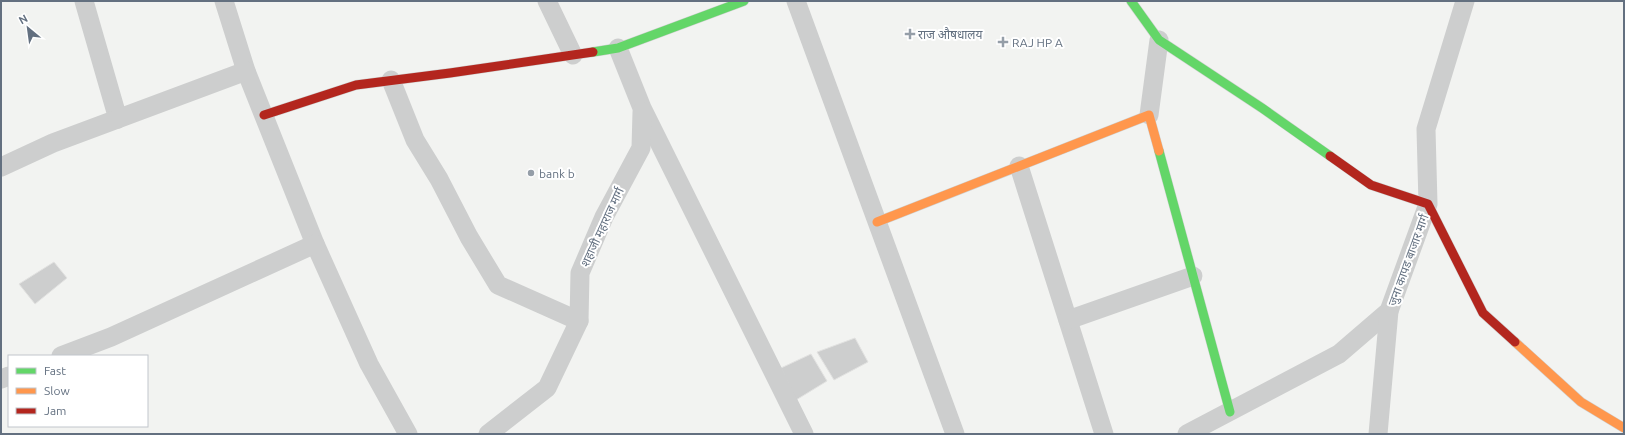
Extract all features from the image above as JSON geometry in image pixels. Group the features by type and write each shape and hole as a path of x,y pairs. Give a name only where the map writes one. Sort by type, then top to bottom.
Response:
{"street":[{"path":"84,1 118,119"},
{"path":"224,1 246,72 316,244 369,364 408,434"},
{"path":"547,1 573,55"},
{"path":"264,115 356,85 618,48 744,1"},
{"path":"796,1 956,434"},
{"path":"1131,1 1159,40 1262,108 1371,185 1428,204 1483,313 1581,402 1624,428"},
{"name":"जुना कापड बाजार मार्ग","path":"1187,434 1339,354 1389,312 1428,204 1426,129 1465,1"},
{"path":"1159,40 1148,115 1230,412"},
{"path":"618,48 642,108 804,434"},
{"path":"1,166 52,143 246,72"},
{"path":"391,80 415,140 439,179 469,237 498,285 579,321"},
{"name":"शहाजी महाराज मार्ग","path":"498,431 547,388 579,321 580,273 604,217 641,148 642,108"},
{"path":"877,222 1148,115"},
{"path":"1018,166 1104,434"},
{"path":"64,355 111,337 316,244"},
{"path":"1068,320 1193,276"},
{"path":"1378,434 1389,312"}],"building":[{"path":"54,262 67,278 35,304 19,284"},
{"path":"855,338 868,362 834,380 817,352"},
{"path":"811,354 827,381 796,400 781,368"}],"traffic: fast":[{"path":"593,52 618,48 744,1"},
{"path":"1131,1 1159,40 1262,108 1330,156"},
{"path":"1159,151 1230,412"}],"traffic: slow":[{"path":"877,222 1149,115 1159,151"},
{"path":"1515,342 1581,402 1624,428"}],"traffic: jam":[{"path":"264,115 356,85 593,52"},
{"path":"1330,156 1371,185 1428,204 1483,313 1515,342"}],"place":[{"name":"राज औषधालय","path":"910,34"},
{"name":"RAJ HP A","path":"1003,42"},
{"name":"bank b","path":"531,173"}]}
